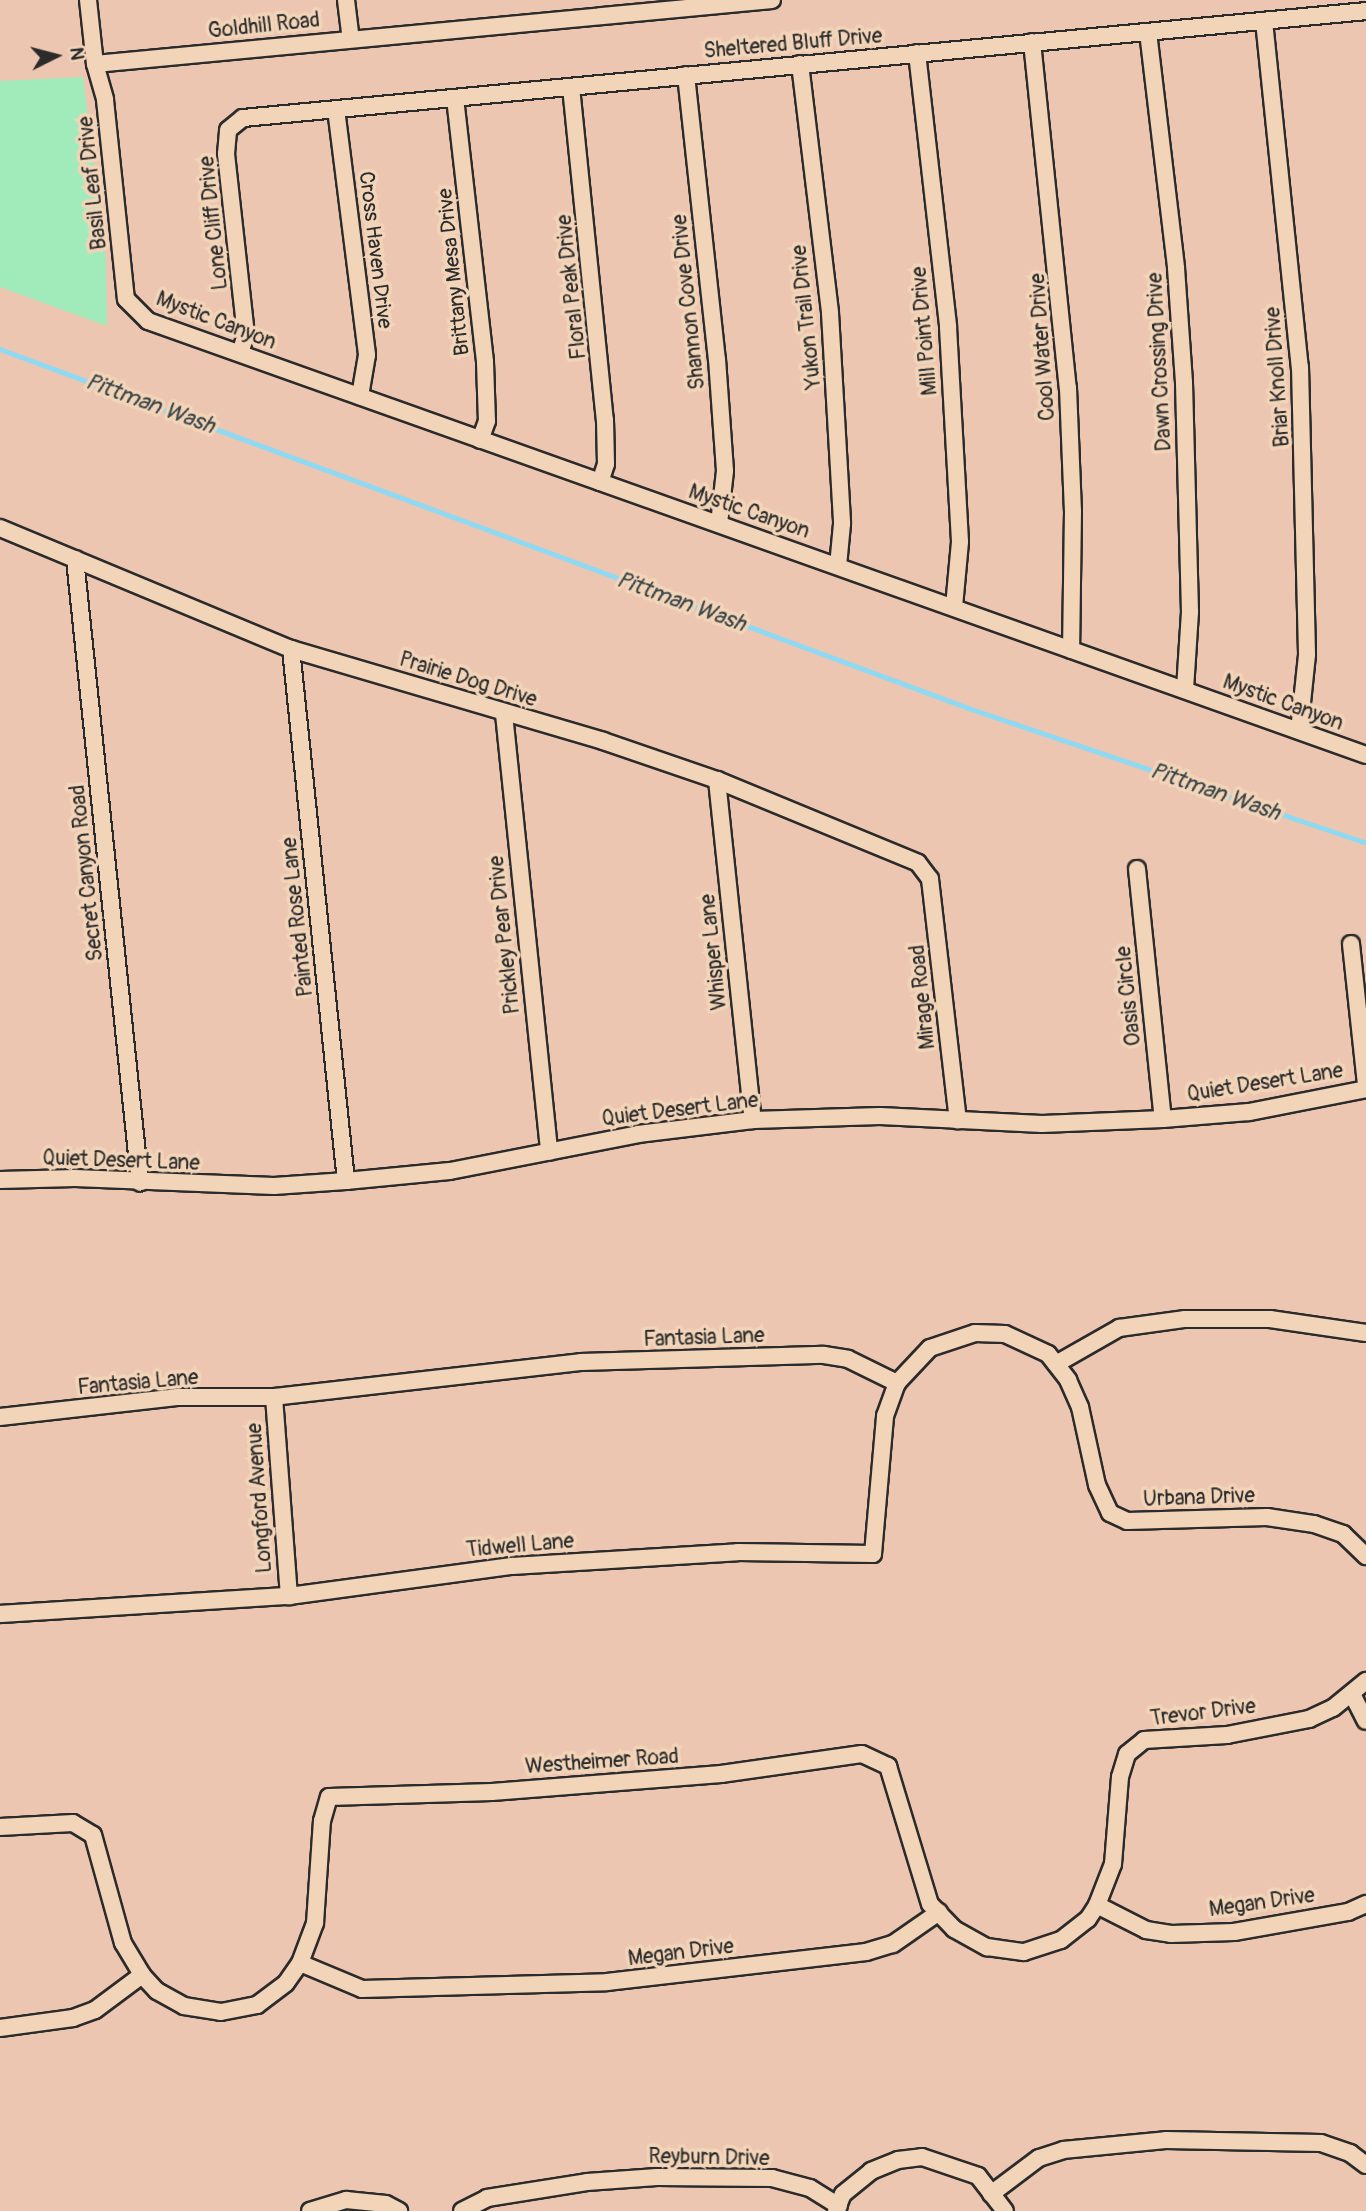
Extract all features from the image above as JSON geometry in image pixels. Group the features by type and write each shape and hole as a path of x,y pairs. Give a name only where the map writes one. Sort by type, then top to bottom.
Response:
{"street":[{"name":"Basil Leaf Drive","path":"88,0 94,64 105,100 126,299"},
{"path":"346,0 351,38"},
{"name":"Goldhill Road","path":"94,64 772,0"},
{"name":"Sheltered Bluff Drive","path":"228,130 243,118 1366,11"},
{"name":"Briar Knoll Drive","path":"1264,21 1301,380 1308,643 1299,731"},
{"name":"Dawn Crossing Drive","path":"1148,32 1176,268 1184,383 1190,612 1185,690"},
{"name":"Cool Water Drive","path":"1032,42 1068,388 1073,511 1071,650"},
{"name":"Mill Point Drive","path":"917,53 948,327 960,542 954,607"},
{"name":"Yukon Trail Drive","path":"800,64 830,313 841,483 838,566"},
{"name":"Shannon Cove Drive","path":"686,75 717,359 725,471 719,524"},
{"name":"Floral Peak Drive","path":"571,87 605,420 606,464 600,482"},
{"name":"Brittany Mesa Drive","path":"455,98 485,362 487,421 481,440"},
{"name":"Cross Haven Drive","path":"336,109 367,355 360,396"},
{"name":"Lone Cliff Drive","path":"228,130 226,154 246,335 240,353"},
{"name":"Mystic Canyon","path":"126,299 148,321 1366,755"},
{"name":"Prairie Dog Drive","path":"0,528 291,649 717,780 820,820 918,863 924,870"},
{"name":"Secret Canyon Road","path":"75,559 140,1183"},
{"name":"Painted Rose Lane","path":"291,649 346,1181"},
{"name":"Prickley Pear Drive","path":"504,713 549,1152"},
{"name":"Whisper Lane","path":"717,780 753,1120"},
{"name":"Oasis Circle","path":"1138,869 1163,1119"},
{"name":"Mirage Road","path":"924,870 930,879 958,1120"},
{"path":"1350,944 1366,1086"},
{"name":"Quiet Desert Lane","path":"0,1180 75,1178 140,1183 274,1186 450,1171 638,1134 753,1120 880,1116 1042,1124 1163,1119 1249,1112 1366,1086"},
{"path":"897,1382 930,1348 975,1333 1005,1334 1048,1354 1056,1364 1119,1328 1185,1320 1270,1319 1366,1334"},
{"name":"Fantasia Lane","path":"0,1417 177,1397 274,1397 580,1362 824,1355 848,1359 897,1382"},
{"name":"Urbana Drive","path":"1056,1364 1080,1407 1097,1485 1110,1513 1127,1521 1155,1522 1207,1516 1266,1517 1334,1531 1364,1548"},
{"name":"Tidwell Lane","path":"0,1614 289,1595 512,1566 738,1552 873,1554 886,1416 897,1382"},
{"name":"Longford Avenue","path":"274,1397 289,1595"},
{"name":"Trevor Drive","path":"1097,1905 1113,1864 1120,1777 1127,1755 1144,1740 1227,1735 1309,1719 1352,1695 1366,1681"},
{"path":"1352,1695 1366,1721"},
{"name":"Westheimer Road","path":"300,1963 315,1923 322,1821 329,1797 492,1792 720,1774 862,1754 888,1766 899,1793 919,1878 939,1912"},
{"path":"0,1827 73,1823 93,1835 123,1943 142,1975 157,1991 184,2006 221,2012 257,2005 286,1983 300,1963"},
{"name":"Megan Drive","path":"1097,1905 1146,1930 1171,1934 1234,1932 1348,1912 1366,1904"},
{"path":"939,1912 954,1929 987,1947 1024,1952 1061,1940 1088,1919 1097,1905"},
{"name":"Megan Drive","path":"300,1963 362,1989 607,1982 866,1952 893,1944 939,1912"},
{"path":"0,2028 73,2018 95,2010 142,1975"},
{"path":"991,2193 1039,2158 1051,2154 1166,2140 1321,2143 1350,2153 1366,2165"},
{"name":"Reyburn Drive","path":"461,2211 488,2198 587,2182 657,2177 772,2178 810,2188 837,2208 843,2194 871,2171 922,2157 978,2176 1005,2211"},
{"path":"310,2211 346,2200 386,2204 399,2211"}],"green space":[{"path":"83,77 106,261 107,326 0,287 0,81"}],"waterway":[{"name":"Pittman Wash","path":"0,349 971,709 1366,843"}]}
